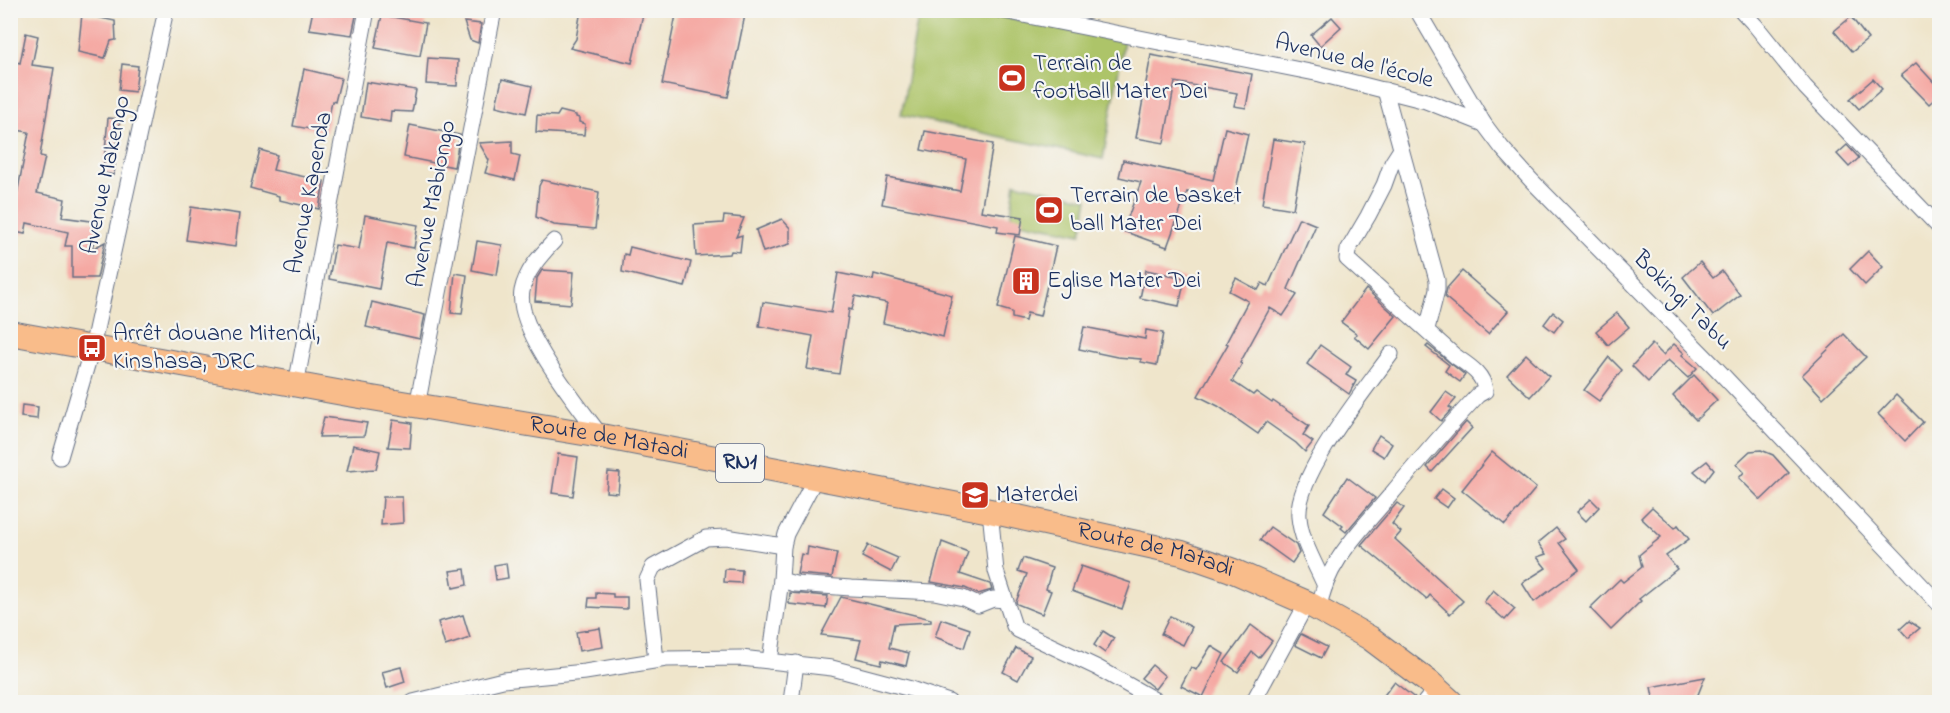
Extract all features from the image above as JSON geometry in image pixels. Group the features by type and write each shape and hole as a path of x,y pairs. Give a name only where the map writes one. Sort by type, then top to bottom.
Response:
{"highway":[{"name":"Route de Matadi","path":"10,333 296,385 601,436 990,511 1182,553 1231,570 1313,607 1370,638 1430,683 1437,698"}],"street":[{"name":"Avenue Makengo","path":"60,457 92,348 166,10"},
{"name":"Avenue Kapenda","path":"296,385 367,10"},
{"name":"Avenue Mabiongo","path":"417,406 494,10"},
{"name":"Avenue de l'école","path":"999,10 1320,74 1426,101 1484,123"},
{"name":"Bokingi Tabu","path":"1417,10 1484,123 1502,148 1768,421 1940,605"},
{"path":"1741,10 1805,87 1940,228"},
{"path":"1385,90 1437,280 1437,290 1427,329"},
{"path":"1253,702 1321,596 1342,552 1430,446 1478,395 1485,392 1479,375 1347,259 1346,254 1401,149"},
{"path":"554,240 527,275 522,293 522,308 541,353 601,436"},
{"path":"1325,586 1303,535 1298,506 1304,487 1335,433 1391,354"},
{"path":"770,661 786,534 816,477"},
{"path":"990,511 996,571 1011,621 1018,630 1098,668 1158,702"},
{"path":"656,660 647,580 652,567 706,538 726,537 783,546"},
{"path":"781,580 795,584 934,592 963,598 978,605 993,599 1005,600"},
{"path":"412,702 503,680 595,670 656,660 741,658 796,663 853,673 949,702"},
{"path":"791,702 796,663"}],"green space":[{"name":"Terrain de football Mater Dei","path":"919,11 972,11 1124,40 1103,159 901,115"},
{"name":"Terrain de basket ball Mater Dei","path":"1015,183 1088,199 1081,234 1010,220"}],"building":[{"path":"313,10 354,10 356,16 352,35 309,29"},
{"path":"581,10 644,10 632,63 570,48 576,39"},
{"path":"677,10 746,10 728,97 662,84"},
{"path":"82,14 115,21 116,40 111,41 105,58 78,52"},
{"path":"382,15 426,23 420,56 375,48"},
{"path":"1332,17 1341,27 1320,46 1311,35"},
{"path":"1851,17 1868,39 1852,52 1834,31"},
{"path":"464,22 481,24 478,43 470,40"},
{"path":"26,33 38,36 32,65 54,68 40,156 45,157 37,193 65,199 62,217 98,222 92,249 105,242 97,278 72,278 72,246 65,246 68,232 27,223 25,234 10,231 29,132 10,129 10,95 16,62 20,63"},
{"path":"1151,55 1252,74 1246,108 1234,106 1237,93 1175,82 1164,143 1136,138"},
{"path":"428,58 458,60 457,86 426,84"},
{"path":"1916,63 1940,89 1940,94 1929,104 1901,75"},
{"path":"122,64 138,66 135,92 119,90"},
{"path":"304,69 341,78 335,102 332,101 326,132 293,126"},
{"path":"502,79 532,86 526,113 496,106"},
{"path":"1873,79 1882,89 1859,109 1850,99"},
{"path":"366,82 416,90 412,112 391,111 390,122 361,117"},
{"path":"560,111 576,115 579,122 585,124 584,135 536,132 537,115 557,116"},
{"path":"108,118 120,119 114,175 103,173"},
{"path":"410,125 460,135 454,167 404,157"},
{"path":"1225,128 1248,134 1233,203 1187,192 1167,247 1123,231 1141,182 1119,177 1123,160 1213,180"},
{"path":"925,131 993,144 981,211 1023,217 1020,235 997,232 998,226 882,204 887,177 960,191 966,159 921,150"},
{"path":"1273,139 1305,144 1293,209 1262,204"},
{"path":"512,141 512,154 520,156 515,180 485,173 489,160 479,143"},
{"path":"1847,145 1859,158 1849,167 1837,154"},
{"path":"260,150 277,155 273,170 324,181 319,209 279,200 279,196 250,188"},
{"path":"542,180 599,192 595,229 554,225 536,217 539,186"},
{"path":"191,207 239,214 235,247 186,240"},
{"path":"365,215 418,225 414,248 387,243 379,289 329,279 335,245 359,249"},
{"path":"724,216 744,218 736,237 742,235 740,252 731,251 730,254 696,256 694,225 723,223"},
{"path":"1299,218 1316,225 1288,289 1297,295 1283,316 1270,308 1232,381 1253,395 1256,392 1272,403 1273,401 1309,426 1303,435 1313,442 1305,452 1266,422 1258,434 1218,406 1198,396 1228,344 1226,343 1248,301 1229,291 1236,278 1258,290 1262,283 1268,286"},
{"path":"782,219 790,228 790,244 763,252 756,230"},
{"name":"Eglise Mater Dei","path":"1015,236 1056,246 1040,316 1027,313 1025,321 1012,318 1012,312 998,308"},
{"path":"477,241 502,245 497,275 472,270"},
{"path":"630,247 691,262 685,287 622,272 624,254 628,255"},
{"path":"1868,251 1883,267 1865,285 1850,269"},
{"path":"1700,262 1713,278 1722,271 1740,295 1713,316 1683,277"},
{"path":"542,270 574,272 571,304 535,301 537,278"},
{"path":"1146,270 1185,278 1179,306 1140,298"},
{"path":"1462,271 1508,311 1488,334 1445,297 1447,288"},
{"path":"455,273 467,275 462,314 451,313"},
{"path":"838,273 873,280 874,274 952,295 943,337 883,323 887,303 855,296 852,310 849,309 839,374 807,369 813,336 759,326 763,302 831,313"},
{"path":"1366,289 1396,316 1369,349 1354,336 1357,334 1341,322"},
{"path":"372,302 425,315 420,339 366,327"},
{"path":"1553,312 1563,320 1554,332 1544,324"},
{"path":"1617,313 1629,327 1608,345 1596,331"},
{"path":"1084,327 1145,339 1146,330 1163,333 1157,365 1141,362 1141,359 1117,357 1079,349"},
{"path":"1844,334 1866,357 1823,398 1802,375"},
{"path":"1652,344 1663,355 1674,344 1684,353 1682,355 1697,368 1688,378 1668,360 1648,382 1632,366"},
{"path":"1320,345 1351,367 1346,375 1356,381 1349,394 1307,364"},
{"path":"1428,345 1465,375 1460,382 1445,371 1449,365 1426,347"},
{"path":"1526,354 1549,376 1530,397 1507,375"},
{"path":"1609,357 1622,370 1599,401 1584,390"},
{"path":"1694,375 1717,400 1696,420 1673,396"},
{"path":"1446,392 1456,399 1449,407 1452,409 1441,421 1431,412"},
{"path":"1896,395 1923,422 1905,441 1878,414"},
{"path":"22,405 38,407 37,419 21,417"},
{"path":"324,417 367,423 364,436 319,437"},
{"path":"393,420 412,423 410,448 388,447"},
{"path":"1466,422 1472,428 1432,472 1427,467"},
{"path":"1379,435 1392,444 1384,457 1371,449"},
{"path":"353,445 380,451 376,469 347,471"},
{"path":"1761,450 1773,455 1789,473 1761,500 1739,478 1744,472 1736,464 1750,451"},
{"path":"1492,452 1536,488 1505,525 1462,490"},
{"path":"558,454 578,457 573,496 552,493"},
{"path":"1707,461 1714,469 1705,481 1694,471"},
{"path":"608,472 620,473 618,493 606,492"},
{"path":"1347,477 1375,498 1346,532 1341,528 1343,526 1324,512"},
{"path":"1442,489 1454,498 1447,508 1434,499"},
{"path":"383,497 402,497 403,523 381,525"},
{"path":"1591,499 1599,507 1586,521 1577,512"},
{"path":"1397,503 1404,508 1392,524 1401,532 1395,539 1463,601 1450,614 1430,595 1427,599 1361,545"},
{"path":"1652,507 1675,528 1678,525 1689,539 1666,556 1677,569 1639,599 1641,601 1611,630 1590,608 1620,579 1623,582 1642,567 1639,555 1661,537 1641,518"},
{"path":"1270,527 1296,545 1299,553 1292,563 1260,540"},
{"path":"1556,528 1565,539 1559,543 1579,569 1534,602 1522,583 1546,568 1537,557 1546,554 1538,543"},
{"path":"942,542 968,552 960,574 990,584 992,590 978,594 965,588 931,582"},
{"path":"868,545 898,558 891,572 862,557"},
{"path":"808,547 837,553 832,577 797,574 801,554 807,555"},
{"path":"1023,558 1052,568 1046,589 1051,591 1042,614 1016,602 1027,574 1018,571"},
{"path":"506,563 508,578 496,580 494,565"},
{"path":"1081,566 1131,583 1122,609 1072,591"},
{"path":"465,569 467,585 453,588 450,571"},
{"path":"725,569 742,570 741,583 724,582"},
{"path":"1493,590 1515,609 1505,620 1484,602"},
{"path":"596,593 627,597 627,609 588,607 589,598 596,598"},
{"path":"790,593 828,596 826,608 789,604"},
{"path":"841,597 931,619 931,622 894,624 889,648 909,653 906,666 882,660 881,664 856,658 861,640 821,635"},
{"path":"463,615 470,638 445,646 438,622"},
{"path":"1170,616 1192,627 1183,645 1161,634"},
{"path":"941,619 970,629 964,648 935,637"},
{"path":"1909,621 1920,628 1908,638 1900,629"},
{"path":"1251,625 1272,641 1259,658 1252,652 1238,672 1224,662"},
{"path":"600,628 603,647 579,651 576,632"},
{"path":"1103,631 1114,638 1105,653 1094,645"},
{"path":"1301,634 1327,647 1321,658 1295,645"},
{"path":"1211,646 1224,654 1203,697 1181,686 1191,667 1196,670"},
{"path":"1016,648 1031,656 1018,680 1003,672"},
{"path":"1152,665 1165,676 1155,689 1141,678"},
{"path":"401,667 405,682 387,688 382,672"},
{"path":"1705,677 1695,702 1654,702 1651,687"},
{"path":"1394,682 1416,699 1416,702 1379,702"}],"place":[{"name":"Terrain de football Mater Dei","path":"1012,78"},
{"name":"Terrain de basket ball Mater Dei","path":"1049,210"},
{"name":"Eglise Mater Dei","path":"1026,281"},
{"name":"Arrêt douane Mitendi, Kinshasa, DRC","path":"92,348"},
{"name":"Materdei","path":"975,495"}]}
